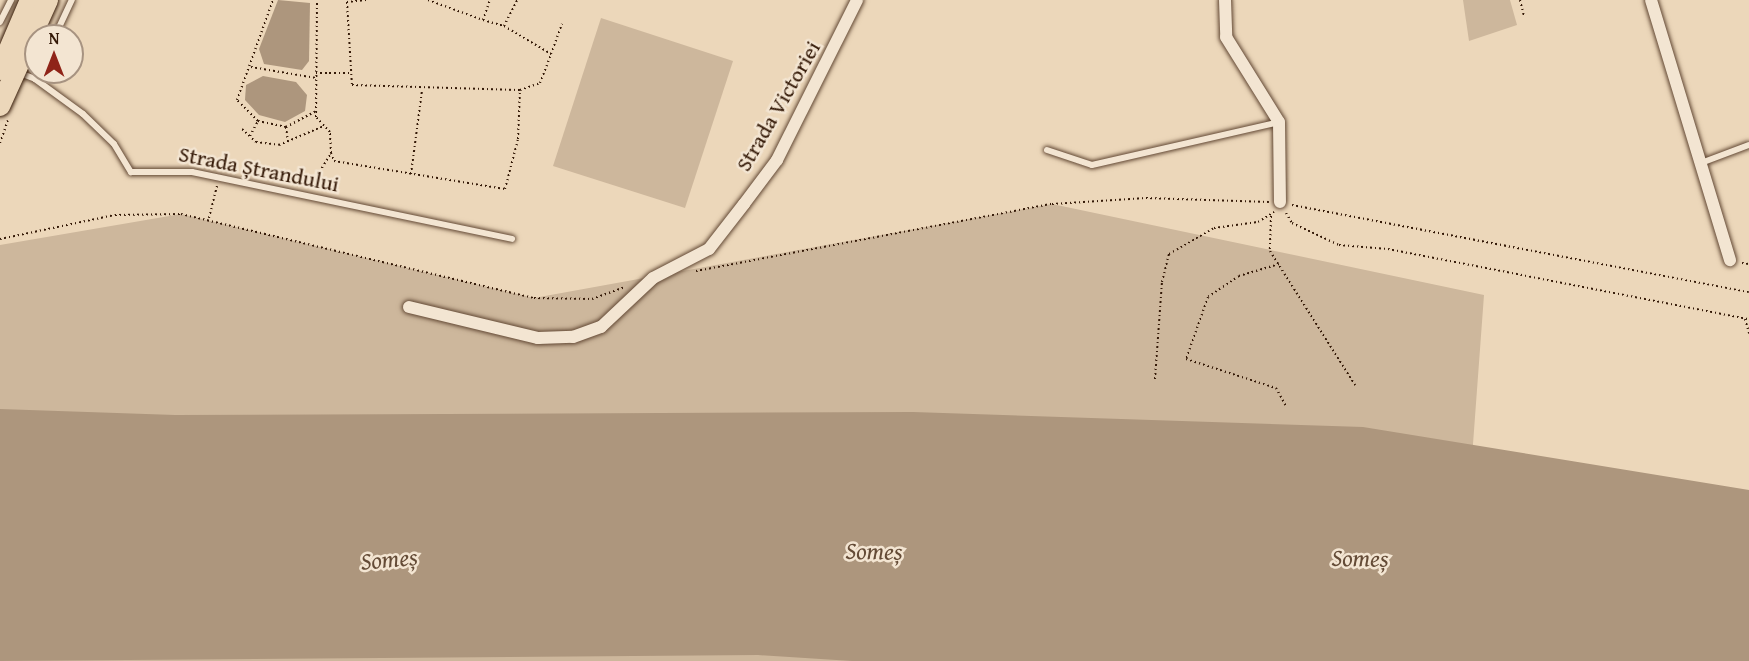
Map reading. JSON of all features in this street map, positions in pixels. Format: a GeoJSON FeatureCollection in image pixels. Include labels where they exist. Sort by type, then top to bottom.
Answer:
{"type":"FeatureCollection","features":[{"type":"Feature","properties":{"kind":"main road"},"geometry":{"type":"LineString","coordinates":[[0,70],[30,0]]}},
{"type":"Feature","properties":{"kind":"main road"},"geometry":{"type":"LineString","coordinates":[[0,106],[48,0]]}},
{"type":"Feature","properties":{"kind":"street","name":"Strada Victoriei"},"geometry":{"type":"LineString","coordinates":[[409,307],[538,338],[573,337],[601,327],[653,278],[708,249],[764,178],[826,69],[857,0]]}},
{"type":"Feature","properties":{"kind":"street"},"geometry":{"type":"LineString","coordinates":[[1225,0],[1227,38],[1279,122],[1280,202]]}},
{"type":"Feature","properties":{"kind":"street"},"geometry":{"type":"LineString","coordinates":[[1651,0],[1730,260]]}},
{"type":"Feature","properties":{"kind":"lane"},"geometry":{"type":"LineString","coordinates":[[0,22],[11,0]]}},
{"type":"Feature","properties":{"kind":"lane"},"geometry":{"type":"LineString","coordinates":[[61,24],[72,0]]}},
{"type":"Feature","properties":{"kind":"lane","name":"Strada Ștrandului"},"geometry":{"type":"LineString","coordinates":[[0,65],[24,75]]}},
{"type":"Feature","properties":{"kind":"lane","name":"Strada Ștrandului"},"geometry":{"type":"LineString","coordinates":[[42,84],[83,114],[114,144],[131,172],[219,177],[512,239]]}},
{"type":"Feature","properties":{"kind":"lane"},"geometry":{"type":"LineString","coordinates":[[1047,150],[1092,165],[1279,122]]}},
{"type":"Feature","properties":{"kind":"lane"},"geometry":{"type":"LineString","coordinates":[[1701,163],[1749,145]]}},
{"type":"Feature","properties":{"kind":"path"},"geometry":{"type":"LineString","coordinates":[[273,0],[237,100],[258,121],[286,127],[316,111]]}},
{"type":"Feature","properties":{"kind":"path"},"geometry":{"type":"LineString","coordinates":[[317,0],[316,111],[330,132],[331,153],[334,161]]}},
{"type":"Feature","properties":{"kind":"path"},"geometry":{"type":"LineString","coordinates":[[366,0],[347,2],[352,85],[422,91],[520,90],[540,83],[562,24]]}},
{"type":"Feature","properties":{"kind":"path"},"geometry":{"type":"LineString","coordinates":[[428,0],[504,26],[551,54]]}},
{"type":"Feature","properties":{"kind":"path"},"geometry":{"type":"LineString","coordinates":[[483,20],[490,0]]}},
{"type":"Feature","properties":{"kind":"path"},"geometry":{"type":"LineString","coordinates":[[504,26],[517,0]]}},
{"type":"Feature","properties":{"kind":"path"},"geometry":{"type":"LineString","coordinates":[[1520,0],[1524,16]]}},
{"type":"Feature","properties":{"kind":"path"},"geometry":{"type":"LineString","coordinates":[[250,67],[316,78]]}},
{"type":"Feature","properties":{"kind":"path"},"geometry":{"type":"LineString","coordinates":[[316,73],[351,74]]}},
{"type":"Feature","properties":{"kind":"path"},"geometry":{"type":"LineString","coordinates":[[324,160],[505,189],[518,139],[520,90]]}},
{"type":"Feature","properties":{"kind":"path"},"geometry":{"type":"LineString","coordinates":[[411,174],[422,91]]}},
{"type":"Feature","properties":{"kind":"path"},"geometry":{"type":"LineString","coordinates":[[250,136],[258,121]]}},
{"type":"Feature","properties":{"kind":"path"},"geometry":{"type":"LineString","coordinates":[[242,129],[256,142],[288,142],[324,126]]}},
{"type":"Feature","properties":{"kind":"path"},"geometry":{"type":"LineString","coordinates":[[286,127],[288,142]]}},
{"type":"Feature","properties":{"kind":"path"},"geometry":{"type":"LineString","coordinates":[[306,195],[324,160],[331,153]]}},
{"type":"Feature","properties":{"kind":"path"},"geometry":{"type":"LineString","coordinates":[[209,220],[219,177]]}},
{"type":"Feature","properties":{"kind":"path"},"geometry":{"type":"LineString","coordinates":[[688,272],[1052,204],[1146,198],[1280,202],[1749,292]]}},
{"type":"Feature","properties":{"kind":"path"},"geometry":{"type":"LineString","coordinates":[[1280,202],[1271,216],[1270,250],[1355,385]]}},
{"type":"Feature","properties":{"kind":"path"},"geometry":{"type":"LineString","coordinates":[[1280,202],[1292,223],[1339,244],[1388,249],[1747,319],[1749,333]]}},
{"type":"Feature","properties":{"kind":"path"},"geometry":{"type":"LineString","coordinates":[[0,239],[115,215],[181,214],[534,298],[592,299],[653,278]]}},
{"type":"Feature","properties":{"kind":"path"},"geometry":{"type":"LineString","coordinates":[[1155,379],[1162,282],[1169,254],[1214,228],[1271,216]]}},
{"type":"Feature","properties":{"kind":"path"},"geometry":{"type":"LineString","coordinates":[[1279,264],[1239,276],[1208,297],[1186,359],[1276,388],[1286,406]]}},
{"type":"Feature","properties":{"kind":"shaded area"},"geometry":{"type":"Polygon","coordinates":[[[1463,0],[1510,0],[1517,25],[1469,41],[1463,0]]]}},
{"type":"Feature","properties":{"kind":"shaded area"},"geometry":{"type":"Polygon","coordinates":[[[601,18],[733,61],[685,208],[553,166],[601,18]]]}},
{"type":"Feature","properties":{"kind":"shaded area"},"geometry":{"type":"Polygon","coordinates":[[[1052,204],[1484,295],[1457,661],[0,661],[0,245],[181,214],[534,298],[1052,204]]]}},
{"type":"Feature","properties":{"kind":"water"},"geometry":{"type":"Polygon","coordinates":[[[278,0],[310,3],[309,61],[302,70],[264,64],[259,49],[278,0]]]}},
{"type":"Feature","properties":{"kind":"water"},"geometry":{"type":"Polygon","coordinates":[[[263,76],[296,82],[307,95],[305,111],[285,122],[259,115],[245,100],[246,85],[263,76]]]}},
{"type":"Feature","properties":{"kind":"water","name":"Someș"},"geometry":{"type":"Polygon","coordinates":[[[0,409],[175,415],[913,412],[1363,427],[1749,490],[1749,661],[852,661],[758,655],[0,661],[0,409]]]}}]}
